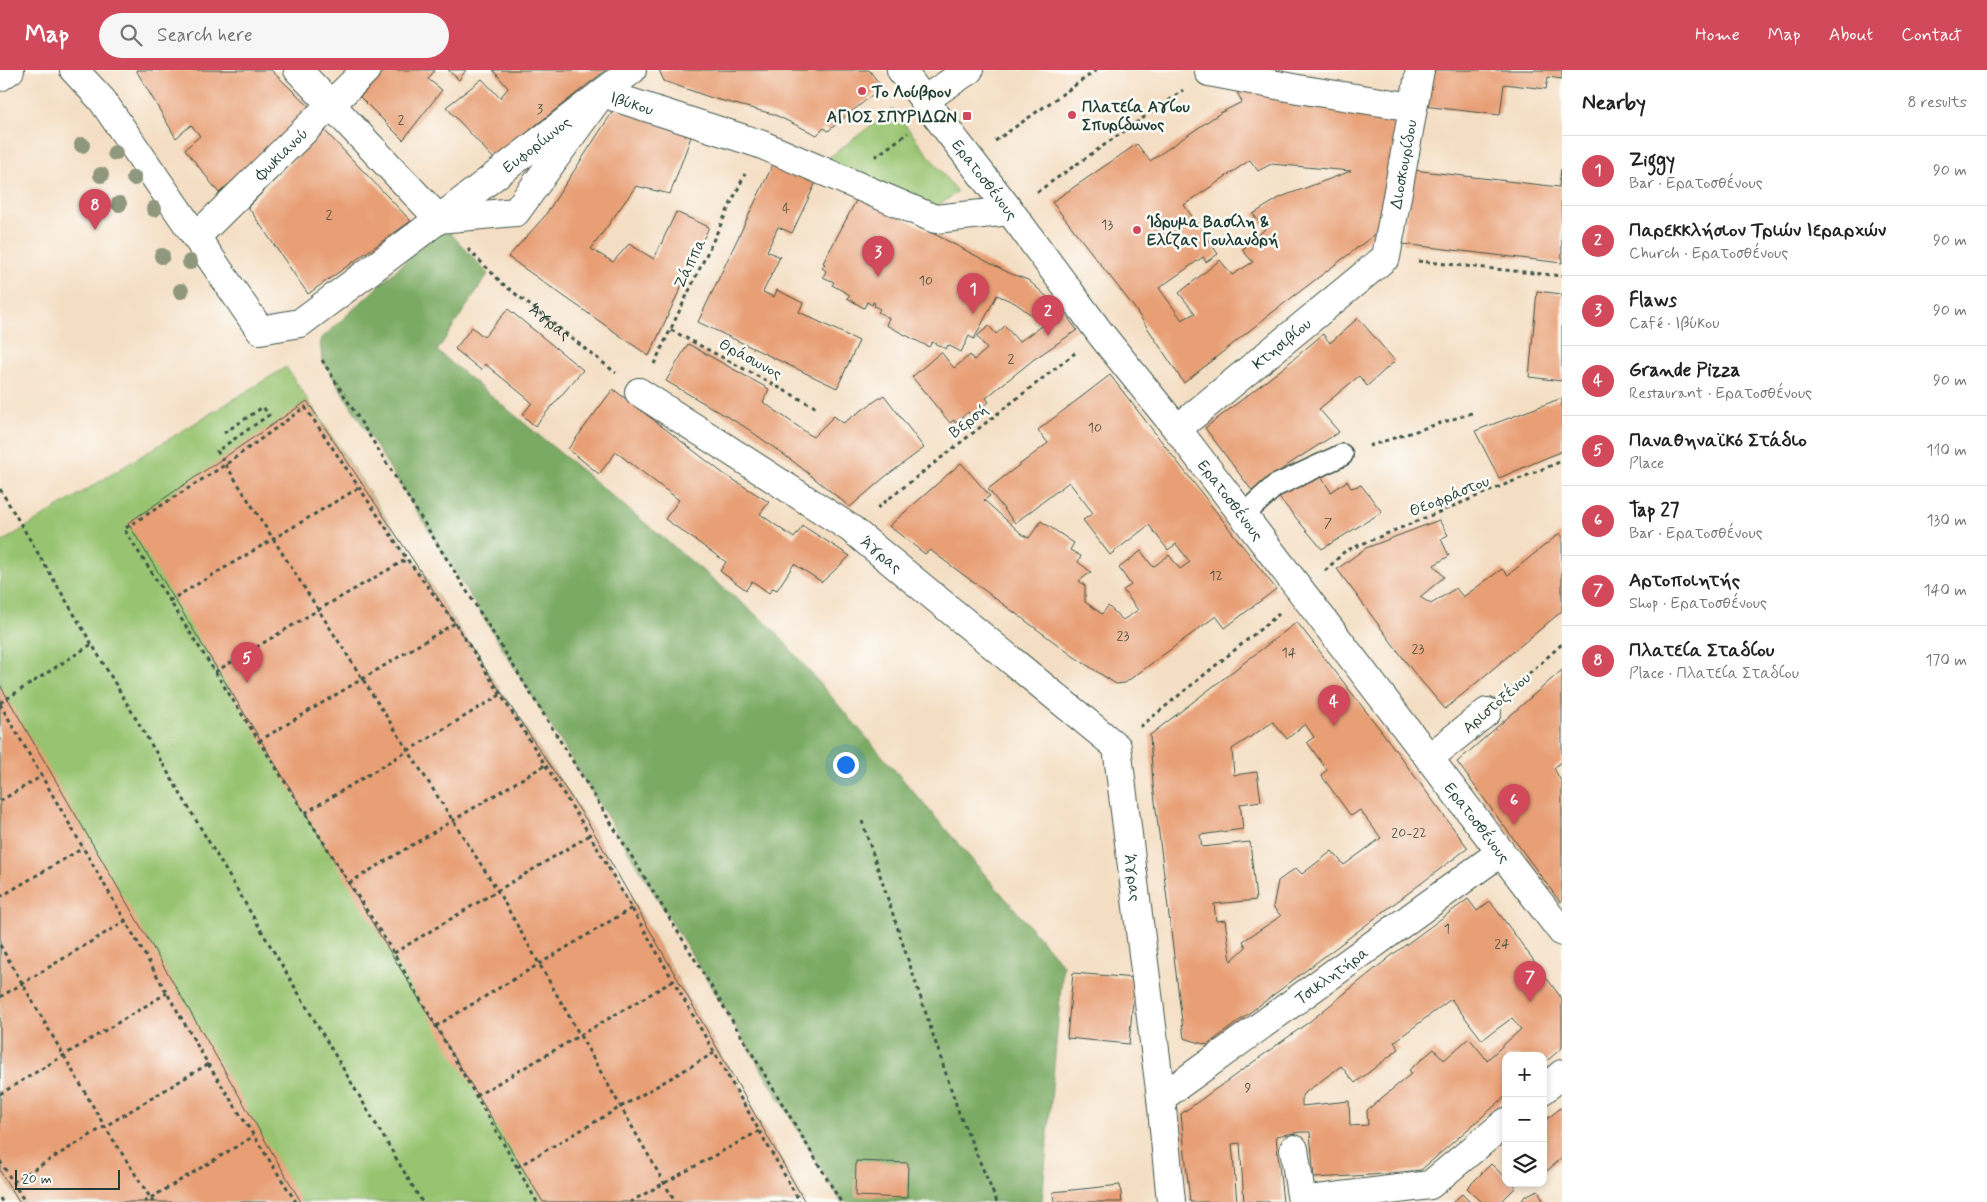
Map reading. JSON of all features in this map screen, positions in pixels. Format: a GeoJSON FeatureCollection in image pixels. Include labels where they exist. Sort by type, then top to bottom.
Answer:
{"type":"FeatureCollection","features":[{"type":"Feature","properties":{"kind":"street"},"geometry":{"type":"LineString","coordinates":[[0,77],[10,70]]}},
{"type":"Feature","properties":{"kind":"street"},"geometry":{"type":"LineString","coordinates":[[74,70],[102,100],[260,330],[300,323],[439,219],[298,70]]}},
{"type":"Feature","properties":{"kind":"street","name":"Φωκιανού"},"geometry":{"type":"LineString","coordinates":[[196,237],[366,70]]}},
{"type":"Feature","properties":{"kind":"street","name":"Ευφορίωνος"},"geometry":{"type":"LineString","coordinates":[[439,219],[632,70]]}},
{"type":"Feature","properties":{"kind":"street","name":"Ερατοσθένους"},"geometry":{"type":"LineString","coordinates":[[901,70],[1010,211],[1100,333],[1177,429],[1562,930]]}},
{"type":"Feature","properties":{"kind":"street"},"geometry":{"type":"LineString","coordinates":[[930,107],[969,70]]}},
{"type":"Feature","properties":{"kind":"street","name":"Διοσκουρίδου"},"geometry":{"type":"LineString","coordinates":[[1386,257],[1420,70]]}},
{"type":"Feature","properties":{"kind":"street"},"geometry":{"type":"LineString","coordinates":[[1208,72],[1298,89],[1414,107]]}},
{"type":"Feature","properties":{"kind":"street","name":"Ιβύκου"},"geometry":{"type":"LineString","coordinates":[[439,219],[516,212],[602,93],[760,144],[935,219],[1010,211]]}},
{"type":"Feature","properties":{"kind":"street","name":"Κτησιβίου"},"geometry":{"type":"LineString","coordinates":[[1177,429],[1386,257]]}},
{"type":"Feature","properties":{"kind":"street","name":"Άγρας"},"geometry":{"type":"LineString","coordinates":[[640,392],[850,528],[1117,747],[1161,1098],[1171,1202]]}},
{"type":"Feature","properties":{"kind":"street","name":"Αριστοξένου"},"geometry":{"type":"LineString","coordinates":[[1429,758],[1487,712]]}},
{"type":"Feature","properties":{"kind":"street","name":"Τσικλητήρα"},"geometry":{"type":"LineString","coordinates":[[1161,1098],[1501,852]]}},
{"type":"Feature","properties":{"kind":"street"},"geometry":{"type":"LineString","coordinates":[[1547,1087],[1562,1074]]}},
{"type":"Feature","properties":{"kind":"street"},"geometry":{"type":"LineString","coordinates":[[1294,1148],[1302,1202],[1430,1185],[1502,1125]]}},
{"type":"Feature","properties":{"kind":"lane"},"geometry":{"type":"LineString","coordinates":[[1243,515],[1275,486],[1342,455]]}},
{"type":"Feature","properties":{"kind":"path"},"geometry":{"type":"LineString","coordinates":[[970,159],[1097,70]]}},
{"type":"Feature","properties":{"kind":"path"},"geometry":{"type":"LineString","coordinates":[[1010,211],[1208,72]]}},
{"type":"Feature","properties":{"kind":"path"},"geometry":{"type":"LineString","coordinates":[[871,160],[930,107]]}},
{"type":"Feature","properties":{"kind":"path","name":"Ζάππα"},"geometry":{"type":"LineString","coordinates":[[640,392],[760,144]]}},
{"type":"Feature","properties":{"kind":"path","name":"Άγρας"},"geometry":{"type":"LineString","coordinates":[[439,219],[502,284],[640,392]]}},
{"type":"Feature","properties":{"kind":"path"},"geometry":{"type":"LineString","coordinates":[[1386,257],[1562,276]]}},
{"type":"Feature","properties":{"kind":"path","name":"Θράσωνος"},"geometry":{"type":"LineString","coordinates":[[671,330],[819,409]]}},
{"type":"Feature","properties":{"kind":"path","name":"Βερσή"},"geometry":{"type":"LineString","coordinates":[[850,528],[1100,333]]}},
{"type":"Feature","properties":{"kind":"path"},"geometry":{"type":"LineString","coordinates":[[322,360],[734,1022],[841,1202]]}},
{"type":"Feature","properties":{"kind":"path"},"geometry":{"type":"LineString","coordinates":[[224,433],[263,407],[269,415],[217,451],[497,890],[675,1202]]}},
{"type":"Feature","properties":{"kind":"path"},"geometry":{"type":"LineString","coordinates":[[537,1202],[394,953],[124,529],[225,465],[305,407],[407,559],[455,623],[590,835],[800,1202]]}},
{"type":"Feature","properties":{"kind":"path"},"geometry":{"type":"LineString","coordinates":[[1342,455],[1476,412]]}},
{"type":"Feature","properties":{"kind":"path","name":"Θεοφράστου"},"geometry":{"type":"LineString","coordinates":[[1345,551],[1562,462]]}},
{"type":"Feature","properties":{"kind":"path"},"geometry":{"type":"LineString","coordinates":[[170,601],[360,487]]}},
{"type":"Feature","properties":{"kind":"path"},"geometry":{"type":"LineString","coordinates":[[0,489],[422,1202]]}},
{"type":"Feature","properties":{"kind":"path"},"geometry":{"type":"LineString","coordinates":[[215,672],[407,559]]}},
{"type":"Feature","properties":{"kind":"path"},"geometry":{"type":"LineString","coordinates":[[259,741],[455,623]]}},
{"type":"Feature","properties":{"kind":"path"},"geometry":{"type":"LineString","coordinates":[[92,644],[0,703],[208,1064],[296,1202]]}},
{"type":"Feature","properties":{"kind":"path","name":"Αριστοξένου"},"geometry":{"type":"LineString","coordinates":[[1487,712],[1562,644]]}},
{"type":"Feature","properties":{"kind":"path"},"geometry":{"type":"LineString","coordinates":[[1154,714],[1237,650]]}},
{"type":"Feature","properties":{"kind":"path"},"geometry":{"type":"LineString","coordinates":[[305,813],[500,695]]}},
{"type":"Feature","properties":{"kind":"path"},"geometry":{"type":"LineString","coordinates":[[349,883],[545,765]]}},
{"type":"Feature","properties":{"kind":"path"},"geometry":{"type":"LineString","coordinates":[[0,801],[42,776]]}},
{"type":"Feature","properties":{"kind":"path"},"geometry":{"type":"LineString","coordinates":[[862,821],[959,1113],[997,1202]]}},
{"type":"Feature","properties":{"kind":"path"},"geometry":{"type":"LineString","coordinates":[[394,953],[590,835]]}},
{"type":"Feature","properties":{"kind":"path"},"geometry":{"type":"LineString","coordinates":[[0,897],[83,848]]}},
{"type":"Feature","properties":{"kind":"path"},"geometry":{"type":"LineString","coordinates":[[436,1026],[632,908]]}},
{"type":"Feature","properties":{"kind":"path"},"geometry":{"type":"LineString","coordinates":[[0,997],[126,921]]}},
{"type":"Feature","properties":{"kind":"path"},"geometry":{"type":"LineString","coordinates":[[0,944],[105,1127],[152,1200]]}},
{"type":"Feature","properties":{"kind":"path"},"geometry":{"type":"LineString","coordinates":[[476,1096],[673,981]]}},
{"type":"Feature","properties":{"kind":"path"},"geometry":{"type":"LineString","coordinates":[[0,1094],[167,993]]}},
{"type":"Feature","properties":{"kind":"path"},"geometry":{"type":"LineString","coordinates":[[517,1167],[714,1053]]}},
{"type":"Feature","properties":{"kind":"path"},"geometry":{"type":"LineString","coordinates":[[13,1182],[208,1064]]}},
{"type":"Feature","properties":{"kind":"path"},"geometry":{"type":"LineString","coordinates":[[630,1202],[759,1131]]}},
{"type":"Feature","properties":{"kind":"path"},"geometry":{"type":"LineString","coordinates":[[144,1202],[152,1200],[254,1136]]}},
{"type":"Feature","properties":{"kind":"path"},"geometry":{"type":"LineString","coordinates":[[0,1161],[25,1202]]}},
{"type":"Feature","properties":{"kind":"path"},"geometry":{"type":"LineString","coordinates":[[0,1198],[2,1202]]}},
{"type":"Feature","properties":{"kind":"green space"},"geometry":{"type":"Polygon","coordinates":[[[893,109],[957,192],[934,209],[819,165],[893,109]]]}},
{"type":"Feature","properties":{"kind":"green space"},"geometry":{"type":"Polygon","coordinates":[[[444,226],[488,274],[437,351],[772,628],[1063,965],[1042,1202],[841,1202],[519,674],[322,360],[320,340],[444,226]]]}},
{"type":"Feature","properties":{"kind":"green space"},"geometry":{"type":"Polygon","coordinates":[[[286,367],[589,824],[805,1202],[19,1202],[0,1171],[0,543],[286,367]]]}},
{"type":"Feature","properties":{"kind":"building"},"geometry":{"type":"Polygon","coordinates":[[[136,70],[271,70],[312,109],[219,193],[185,149],[200,136],[191,125],[176,138],[136,70]]]}},
{"type":"Feature","properties":{"kind":"building"},"geometry":{"type":"Polygon","coordinates":[[[385,70],[435,70],[428,79],[442,90],[403,140],[360,97],[385,70]]]}},
{"type":"Feature","properties":{"kind":"building"},"geometry":{"type":"Polygon","coordinates":[[[448,70],[466,70],[459,80],[448,70]]]}},
{"type":"Feature","properties":{"kind":"building"},"geometry":{"type":"Polygon","coordinates":[[[493,70],[606,70],[495,160],[446,107],[482,79],[500,98],[508,88],[493,70]]]}},
{"type":"Feature","properties":{"kind":"building"},"geometry":{"type":"Polygon","coordinates":[[[659,70],[869,70],[882,87],[828,131],[824,128],[817,135],[773,114],[712,98],[664,81],[659,70]]]}},
{"type":"Feature","properties":{"kind":"building"},"geometry":{"type":"Polygon","coordinates":[[[1429,70],[1562,70],[1562,79],[1548,77],[1546,89],[1504,84],[1500,115],[1423,106],[1429,70]]]}},
{"type":"Feature","properties":{"kind":"building"},"geometry":{"type":"Polygon","coordinates":[[[1231,80],[1401,110],[1382,229],[1184,383],[1133,306],[1052,202],[1137,144],[1150,161],[1220,113],[1242,102],[1231,80]],[[1250,160],[1184,205],[1218,254],[1206,262],[1203,257],[1159,288],[1182,320],[1195,313],[1179,293],[1220,260],[1232,275],[1253,262],[1242,250],[1265,229],[1253,214],[1281,197],[1351,171],[1271,164],[1258,171],[1250,160]]]}},
{"type":"Feature","properties":{"kind":"building"},"geometry":{"type":"Polygon","coordinates":[[[615,108],[692,134],[670,194],[636,186],[591,249],[613,262],[629,244],[654,259],[676,212],[709,227],[649,356],[508,257],[544,217],[615,108]]]}},
{"type":"Feature","properties":{"kind":"building"},"geometry":{"type":"Polygon","coordinates":[[[324,130],[411,221],[308,294],[248,207],[324,130]]]}},
{"type":"Feature","properties":{"kind":"building"},"geometry":{"type":"Polygon","coordinates":[[[775,160],[817,180],[792,233],[778,227],[767,251],[780,257],[763,292],[774,297],[777,290],[803,303],[799,312],[859,341],[837,388],[698,322],[775,160]]]}},
{"type":"Feature","properties":{"kind":"building"},"geometry":{"type":"Polygon","coordinates":[[[1561,169],[1562,263],[1403,244],[1413,170],[1559,187],[1561,169]]]}},
{"type":"Feature","properties":{"kind":"building"},"geometry":{"type":"Polygon","coordinates":[[[858,197],[917,225],[1009,273],[1028,280],[1063,311],[1077,330],[1033,360],[998,388],[986,398],[989,402],[971,416],[968,412],[955,423],[954,420],[950,423],[912,377],[941,352],[954,368],[970,355],[974,360],[987,349],[977,336],[989,326],[996,334],[1005,326],[1019,342],[1044,324],[1015,303],[997,295],[974,339],[969,336],[961,352],[948,345],[946,349],[932,342],[929,347],[886,325],[889,318],[878,312],[880,309],[874,306],[875,303],[873,302],[872,305],[867,302],[864,308],[847,298],[850,295],[832,285],[834,282],[823,277],[826,271],[822,268],[825,264],[823,263],[858,197]]]}},
{"type":"Feature","properties":{"kind":"building"},"geometry":{"type":"Polygon","coordinates":[[[1537,291],[1562,294],[1562,381],[1529,377],[1537,291]]]}},
{"type":"Feature","properties":{"kind":"building"},"geometry":{"type":"Polygon","coordinates":[[[508,309],[583,370],[535,426],[522,415],[532,403],[528,399],[485,364],[481,370],[455,349],[472,327],[484,337],[508,309]]]}},
{"type":"Feature","properties":{"kind":"building"},"geometry":{"type":"Polygon","coordinates":[[[1358,318],[1395,361],[1367,386],[1359,376],[1319,409],[1339,432],[1289,464],[1253,492],[1205,428],[1283,368],[1323,334],[1330,343],[1358,318]]]}},
{"type":"Feature","properties":{"kind":"building"},"geometry":{"type":"Polygon","coordinates":[[[688,344],[769,389],[763,402],[813,437],[834,416],[843,423],[884,395],[924,448],[886,476],[850,507],[794,462],[745,427],[666,381],[688,344]]]}},
{"type":"Feature","properties":{"kind":"building"},"geometry":{"type":"Polygon","coordinates":[[[1110,375],[1276,589],[1225,628],[1216,616],[1125,683],[1116,684],[1073,656],[930,550],[925,554],[889,526],[961,463],[990,496],[984,500],[1023,535],[1029,538],[1041,521],[1074,543],[1070,550],[1081,556],[1078,562],[1091,572],[1079,581],[1085,586],[1085,602],[1102,614],[1108,606],[1123,620],[1138,610],[1123,590],[1131,585],[1119,568],[1141,551],[1153,567],[1169,555],[1180,569],[1190,562],[1176,544],[1168,550],[1149,525],[1110,555],[1083,520],[1093,513],[1069,482],[1015,523],[988,489],[1048,443],[1038,430],[1110,375]]]}},
{"type":"Feature","properties":{"kind":"building"},"geometry":{"type":"Polygon","coordinates":[[[613,389],[724,474],[769,502],[760,514],[794,538],[803,526],[850,556],[822,582],[794,564],[777,590],[773,588],[769,593],[752,581],[746,590],[720,571],[726,562],[665,519],[679,500],[616,452],[599,474],[568,449],[613,389]]]}},
{"type":"Feature","properties":{"kind":"building"},"geometry":{"type":"Polygon","coordinates":[[[1562,398],[1562,451],[1499,478],[1475,431],[1562,398]]]}},
{"type":"Feature","properties":{"kind":"building"},"geometry":{"type":"Polygon","coordinates":[[[307,401],[589,824],[805,1202],[543,1202],[128,523],[307,401]]]}},
{"type":"Feature","properties":{"kind":"building"},"geometry":{"type":"Polygon","coordinates":[[[1318,472],[1331,492],[1347,481],[1351,488],[1361,485],[1382,512],[1322,549],[1276,494],[1318,472]]]}},
{"type":"Feature","properties":{"kind":"building"},"geometry":{"type":"Polygon","coordinates":[[[1439,520],[1448,535],[1441,539],[1449,556],[1434,565],[1444,577],[1420,597],[1431,604],[1456,588],[1463,597],[1502,569],[1508,575],[1560,533],[1562,536],[1562,611],[1445,709],[1412,670],[1337,569],[1366,548],[1439,520]]]}},
{"type":"Feature","properties":{"kind":"building"},"geometry":{"type":"Polygon","coordinates":[[[1297,622],[1468,848],[1207,1045],[1184,1038],[1153,785],[1150,735],[1297,622]],[[1273,722],[1232,749],[1234,775],[1257,772],[1261,801],[1240,804],[1243,829],[1200,835],[1202,847],[1250,842],[1256,900],[1214,904],[1216,921],[1225,920],[1231,961],[1246,947],[1243,941],[1281,916],[1273,907],[1278,881],[1296,868],[1302,874],[1332,851],[1344,865],[1381,838],[1360,810],[1351,816],[1321,775],[1327,770],[1307,742],[1314,737],[1305,724],[1287,739],[1273,722]]]}},
{"type":"Feature","properties":{"kind":"building"},"geometry":{"type":"Polygon","coordinates":[[[1562,670],[1562,761],[1554,768],[1562,783],[1562,901],[1560,902],[1457,762],[1562,670]]]}},
{"type":"Feature","properties":{"kind":"building"},"geometry":{"type":"Polygon","coordinates":[[[0,685],[301,1202],[19,1202],[0,1171],[0,685]]]}},
{"type":"Feature","properties":{"kind":"building"},"geometry":{"type":"Polygon","coordinates":[[[1468,899],[1477,911],[1490,901],[1562,999],[1562,1048],[1547,1061],[1547,1052],[1502,1052],[1502,1099],[1421,1170],[1314,1178],[1310,1132],[1301,1132],[1276,1136],[1283,1202],[1244,1202],[1240,1143],[1232,1144],[1237,1202],[1190,1202],[1181,1114],[1309,1022],[1396,952],[1468,899]],[[1451,999],[1394,1042],[1399,1049],[1355,1083],[1341,1066],[1302,1095],[1302,1106],[1349,1101],[1350,1126],[1368,1125],[1367,1110],[1412,1073],[1409,1070],[1434,1049],[1444,1060],[1469,1038],[1487,1060],[1521,1029],[1512,1018],[1482,1040],[1451,999]]]}},
{"type":"Feature","properties":{"kind":"building"},"geometry":{"type":"Polygon","coordinates":[[[1073,973],[1135,978],[1129,1044],[1067,1038],[1073,973]]]}},
{"type":"Feature","properties":{"kind":"building"},"geometry":{"type":"Polygon","coordinates":[[[1562,1107],[1562,1158],[1547,1171],[1547,1142],[1547,1119],[1562,1107]]]}},
{"type":"Feature","properties":{"kind":"building"},"geometry":{"type":"Polygon","coordinates":[[[856,1161],[908,1163],[907,1198],[855,1196],[856,1161]]]}},
{"type":"Feature","properties":{"kind":"building"},"geometry":{"type":"Polygon","coordinates":[[[1491,1164],[1502,1174],[1502,1187],[1516,1187],[1501,1202],[1482,1202],[1467,1188],[1491,1164]]]}},
{"type":"Feature","properties":{"kind":"building"},"geometry":{"type":"Polygon","coordinates":[[[1120,1185],[1122,1202],[1054,1202],[1053,1192],[1120,1185]]]}},
{"type":"Feature","properties":{"kind":"building"},"geometry":{"type":"Polygon","coordinates":[[[1538,1190],[1544,1202],[1521,1202],[1525,1196],[1538,1190]]]}},
{"type":"Feature","properties":{"kind":"building"},"geometry":{"type":"Polygon","coordinates":[[[1462,1194],[1470,1202],[1453,1202],[1462,1194]]]}},
{"type":"Feature","properties":{"kind":"place","name":"Το Λούβρον"},"geometry":{"type":"Point","coordinates":[862,91]}},
{"type":"Feature","properties":{"kind":"place","name":"Πλατεία Αγίου Σπυρίδωνος"},"geometry":{"type":"Point","coordinates":[1072,115]}},
{"type":"Feature","properties":{"kind":"place","name":"ΑΓΙΟΣ ΣΠΥΡΙΔΩΝ"},"geometry":{"type":"Point","coordinates":[967,116]}},
{"type":"Feature","properties":{"kind":"place","name":"Πλατεία Σταδίου"},"geometry":{"type":"Point","coordinates":[95,230]}},
{"type":"Feature","properties":{"kind":"place","name":"Ίδρυμα Βασίλη & Ελίζας Γουλανδρή"},"geometry":{"type":"Point","coordinates":[1137,230]}},
{"type":"Feature","properties":{"kind":"place","name":"Flaws"},"geometry":{"type":"Point","coordinates":[878,277]}},
{"type":"Feature","properties":{"kind":"place","name":"Ziggy"},"geometry":{"type":"Point","coordinates":[973,314]}},
{"type":"Feature","properties":{"kind":"place","name":"Παρεκκλήσιον Τριών Ιεραρχών"},"geometry":{"type":"Point","coordinates":[1048,336]}},
{"type":"Feature","properties":{"kind":"place","name":"Παναθηναϊκό Στάδιο"},"geometry":{"type":"Point","coordinates":[247,683]}},
{"type":"Feature","properties":{"kind":"place","name":"Grande Pizza"},"geometry":{"type":"Point","coordinates":[1334,726]}},
{"type":"Feature","properties":{"kind":"place","name":"Tap 27"},"geometry":{"type":"Point","coordinates":[1514,825]}},
{"type":"Feature","properties":{"kind":"place","name":"Αρτοποιητής"},"geometry":{"type":"Point","coordinates":[1530,1002]}}]}
